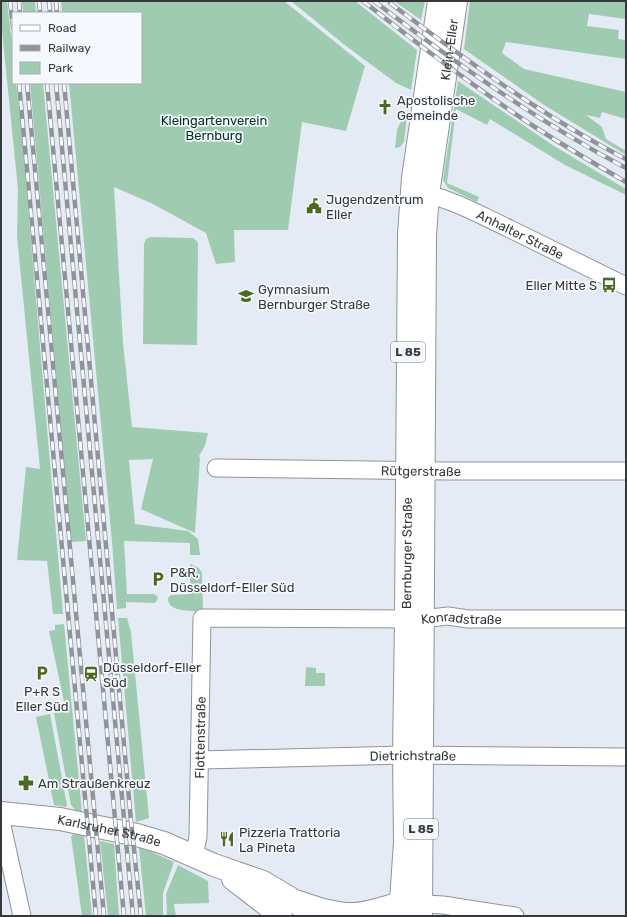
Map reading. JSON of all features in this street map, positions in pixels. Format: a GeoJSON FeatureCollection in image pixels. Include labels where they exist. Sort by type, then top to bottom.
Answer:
{"type":"FeatureCollection","features":[{"type":"Feature","properties":{"kind":"main road","name":"Klein-Eller"},"geometry":{"type":"LineString","coordinates":[[420,192],[439,1]]}},
{"type":"Feature","properties":{"kind":"main road","name":"Klein-Eller"},"geometry":{"type":"LineString","coordinates":[[420,192],[456,1]]}},
{"type":"Feature","properties":{"kind":"main road","name":"Bernburger Straße"},"geometry":{"type":"LineString","coordinates":[[409,911],[413,755],[415,470],[425,235],[420,192]]}},
{"type":"Feature","properties":{"kind":"main road","name":"Karlsruher Straße"},"geometry":{"type":"LineString","coordinates":[[1,813],[60,819],[137,835],[164,843],[214,865],[263,882],[289,911]]}},
{"type":"Feature","properties":{"kind":"main road","name":"Karlsruher Straße"},"geometry":{"type":"LineString","coordinates":[[214,865],[256,895],[289,911],[313,916]]}},
{"type":"Feature","properties":{"kind":"main road"},"geometry":{"type":"LineString","coordinates":[[289,911],[319,909],[354,914],[370,911],[409,911]]}},
{"type":"Feature","properties":{"kind":"street","name":"Anhalter Straße"},"geometry":{"type":"LineString","coordinates":[[420,192],[477,213],[626,286]]}},
{"type":"Feature","properties":{"kind":"street","name":"Rütgerstraße"},"geometry":{"type":"LineString","coordinates":[[216,468],[626,471]]}},
{"type":"Feature","properties":{"kind":"street","name":"Konradstraße"},"geometry":{"type":"LineString","coordinates":[[202,618],[414,618],[448,616],[468,619],[626,619]]}},
{"type":"Feature","properties":{"kind":"street","name":"Flottenstraße"},"geometry":{"type":"LineString","coordinates":[[194,856],[198,843],[202,618]]}},
{"type":"Feature","properties":{"kind":"street","name":"Dietrichstraße"},"geometry":{"type":"LineString","coordinates":[[200,760],[413,755],[626,757]]}},
{"type":"Feature","properties":{"kind":"street"},"geometry":{"type":"LineString","coordinates":[[1,821],[22,916]]}},
{"type":"Feature","properties":{"kind":"street"},"geometry":{"type":"LineString","coordinates":[[409,911],[442,905],[515,916]]}},
{"type":"Feature","properties":{"kind":"green space"},"geometry":{"type":"Polygon","coordinates":[[[1,1],[7,1],[12,44],[12,84],[16,84],[21,124],[63,614],[53,614],[47,561],[17,560],[26,467],[40,469],[17,236],[18,189],[1,21],[1,1]]]}},
{"type":"Feature","properties":{"kind":"green space"},"geometry":{"type":"Polygon","coordinates":[[[22,1],[35,1],[36,12],[23,12],[22,1]]]}},
{"type":"Feature","properties":{"kind":"green space","name":"Kleingartenverein Bernburg"},"geometry":{"type":"Polygon","coordinates":[[[61,1],[284,1],[365,66],[346,131],[302,122],[288,230],[234,230],[235,262],[216,264],[206,233],[153,204],[114,187],[123,343],[132,427],[208,433],[205,446],[199,456],[195,533],[141,509],[153,459],[129,460],[135,524],[188,531],[198,539],[200,555],[190,555],[190,543],[124,541],[127,594],[154,594],[158,598],[154,603],[126,602],[126,608],[117,609],[69,84],[142,84],[142,12],[62,12],[61,1]]]}},
{"type":"Feature","properties":{"kind":"green space"},"geometry":{"type":"Polygon","coordinates":[[[291,1],[355,1],[417,50],[411,90],[396,83],[346,46],[291,1]]]}},
{"type":"Feature","properties":{"kind":"green space"},"geometry":{"type":"Polygon","coordinates":[[[394,1],[425,1],[421,20],[397,3],[394,1]]]}},
{"type":"Feature","properties":{"kind":"green space"},"geometry":{"type":"Polygon","coordinates":[[[470,1],[626,2],[626,19],[589,14],[587,26],[619,30],[618,39],[626,40],[626,59],[506,42],[502,53],[524,69],[626,92],[626,119],[602,112],[600,118],[586,115],[602,127],[606,139],[626,151],[626,155],[544,105],[464,49],[470,1]]]}},
{"type":"Feature","properties":{"kind":"green space"},"geometry":{"type":"Polygon","coordinates":[[[458,81],[554,146],[626,189],[626,195],[565,165],[490,119],[487,125],[456,109],[447,183],[479,197],[477,202],[448,188],[443,180],[458,81]]]}},
{"type":"Feature","properties":{"kind":"green space"},"geometry":{"type":"Polygon","coordinates":[[[30,84],[43,84],[86,541],[71,542],[30,84]]]}},
{"type":"Feature","properties":{"kind":"green space"},"geometry":{"type":"Polygon","coordinates":[[[404,115],[407,116],[404,142],[400,147],[395,148],[397,130],[404,115]]]}},
{"type":"Feature","properties":{"kind":"green space"},"geometry":{"type":"Polygon","coordinates":[[[151,237],[193,238],[197,241],[197,345],[143,344],[144,244],[146,239],[151,237]]]}},
{"type":"Feature","properties":{"kind":"green space"},"geometry":{"type":"Polygon","coordinates":[[[190,564],[199,568],[202,573],[203,611],[189,611],[175,608],[168,602],[168,598],[171,595],[190,594],[190,564]]]}},
{"type":"Feature","properties":{"kind":"green space"},"geometry":{"type":"Polygon","coordinates":[[[118,618],[127,618],[131,632],[149,818],[136,822],[118,618]]]}},
{"type":"Feature","properties":{"kind":"green space"},"geometry":{"type":"Polygon","coordinates":[[[64,624],[82,813],[77,812],[71,805],[54,713],[66,711],[49,631],[55,630],[55,625],[64,624]]]}},
{"type":"Feature","properties":{"kind":"green space"},"geometry":{"type":"Polygon","coordinates":[[[306,667],[316,668],[316,673],[325,673],[325,686],[305,686],[306,667]]]}},
{"type":"Feature","properties":{"kind":"green space"},"geometry":{"type":"Polygon","coordinates":[[[50,714],[67,805],[66,807],[54,805],[36,717],[50,714]]]}},
{"type":"Feature","properties":{"kind":"green space"},"geometry":{"type":"Polygon","coordinates":[[[74,834],[84,835],[92,916],[82,916],[71,836],[74,834]]]}},
{"type":"Feature","properties":{"kind":"green space"},"geometry":{"type":"Polygon","coordinates":[[[100,841],[114,844],[119,916],[108,916],[100,841]]]}},
{"type":"Feature","properties":{"kind":"green space"},"geometry":{"type":"Polygon","coordinates":[[[139,848],[143,848],[174,862],[163,893],[163,916],[146,916],[139,848]]]}},
{"type":"Feature","properties":{"kind":"green space"},"geometry":{"type":"Polygon","coordinates":[[[178,865],[208,881],[209,903],[174,904],[176,916],[167,916],[166,894],[178,865]]]}},
{"type":"Feature","properties":{"kind":"railway"},"geometry":{"type":"LineString","coordinates":[[10,1],[12,18]]}},
{"type":"Feature","properties":{"kind":"railway"},"geometry":{"type":"LineString","coordinates":[[19,1],[20,12]]}},
{"type":"Feature","properties":{"kind":"railway"},"geometry":{"type":"LineString","coordinates":[[39,1],[40,12]]}},
{"type":"Feature","properties":{"kind":"railway"},"geometry":{"type":"LineString","coordinates":[[49,1],[50,12]]}},
{"type":"Feature","properties":{"kind":"railway"},"geometry":{"type":"LineString","coordinates":[[56,1],[57,12]]}},
{"type":"Feature","properties":{"kind":"railway"},"geometry":{"type":"LineString","coordinates":[[363,1],[491,97],[557,141],[626,182]]}},
{"type":"Feature","properties":{"kind":"railway"},"geometry":{"type":"LineString","coordinates":[[374,1],[465,68],[528,111],[626,168]]}},
{"type":"Feature","properties":{"kind":"railway"},"geometry":{"type":"LineString","coordinates":[[390,3],[476,66],[534,106],[626,159]]}},
{"type":"Feature","properties":{"kind":"railway"},"geometry":{"type":"LineString","coordinates":[[19,84],[96,916]]}},
{"type":"Feature","properties":{"kind":"railway"},"geometry":{"type":"LineString","coordinates":[[27,84],[104,916]]}},
{"type":"Feature","properties":{"kind":"railway"},"geometry":{"type":"LineString","coordinates":[[47,84],[124,916]]}},
{"type":"Feature","properties":{"kind":"railway"},"geometry":{"type":"LineString","coordinates":[[56,84],[133,916]]}},
{"type":"Feature","properties":{"kind":"railway"},"geometry":{"type":"LineString","coordinates":[[64,84],[131,821],[141,916]]}},
{"type":"Feature","properties":{"kind":"place","name":"Apostolische Gemeinde"},"geometry":{"type":"Point","coordinates":[385,107]}},
{"type":"Feature","properties":{"kind":"place","name":"Jugendzentrum Eller"},"geometry":{"type":"Point","coordinates":[314,206]}},
{"type":"Feature","properties":{"kind":"place","name":"Eller Mitte S"},"geometry":{"type":"Point","coordinates":[609,285]}},
{"type":"Feature","properties":{"kind":"place","name":"Gymnasium Bernburger Straße"},"geometry":{"type":"Point","coordinates":[246,296]}},
{"type":"Feature","properties":{"kind":"place","name":"P&R, Düsseldorf-Eller Süd"},"geometry":{"type":"Point","coordinates":[158,579]}},
{"type":"Feature","properties":{"kind":"place","name":"P+R S Eller Süd"},"geometry":{"type":"Point","coordinates":[42,673]}},
{"type":"Feature","properties":{"kind":"place","name":"Düsseldorf-Eller Süd"},"geometry":{"type":"Point","coordinates":[91,674]}},
{"type":"Feature","properties":{"kind":"place","name":"Am Straußenkreuz"},"geometry":{"type":"Point","coordinates":[26,783]}},
{"type":"Feature","properties":{"kind":"place","name":"Pizzeria Trattoria La Pineta"},"geometry":{"type":"Point","coordinates":[227,839]}}]}
